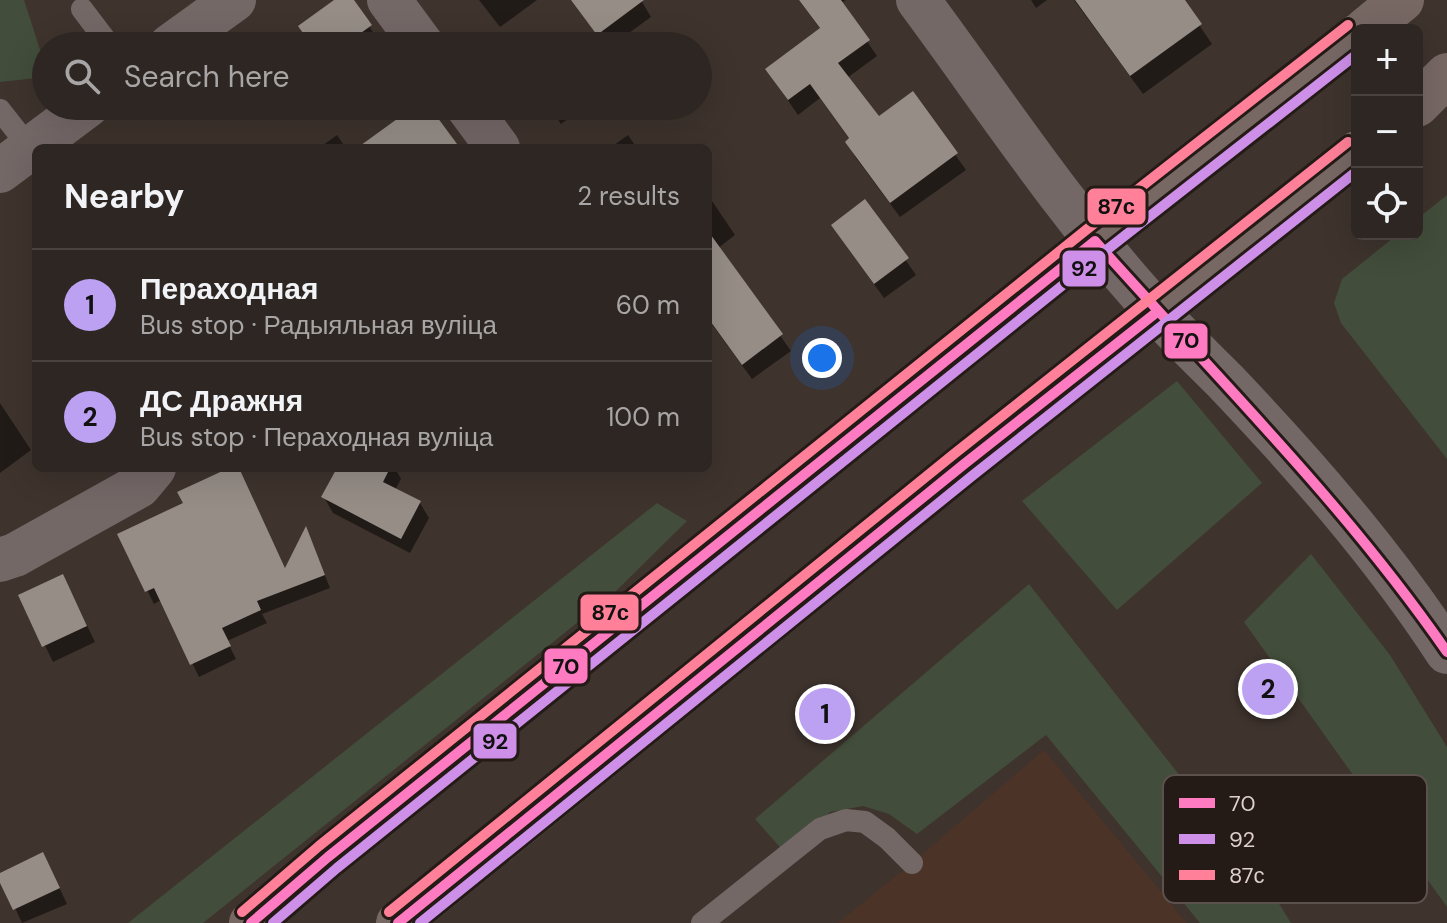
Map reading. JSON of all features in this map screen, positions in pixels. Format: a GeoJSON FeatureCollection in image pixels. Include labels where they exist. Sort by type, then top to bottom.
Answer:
{"type":"FeatureCollection","features":[{"type":"Feature","properties":{"kind":"main road"},"geometry":{"type":"LineString","coordinates":[[1372,24],[1402,0]]}},
{"type":"Feature","properties":{"kind":"main road"},"geometry":{"type":"LineString","coordinates":[[272,917],[328,857],[1095,241],[1351,41]]}},
{"type":"Feature","properties":{"kind":"main road"},"geometry":{"type":"LineString","coordinates":[[1423,99],[1447,75]]}},
{"type":"Feature","properties":{"kind":"main road"},"geometry":{"type":"LineString","coordinates":[[398,923],[939,484],[1351,158]]}},
{"type":"Feature","properties":{"kind":"street"},"geometry":{"type":"LineString","coordinates":[[189,32],[234,0]]}},
{"type":"Feature","properties":{"kind":"street"},"geometry":{"type":"LineString","coordinates":[[389,0],[413,32]]}},
{"type":"Feature","properties":{"kind":"street"},"geometry":{"type":"LineString","coordinates":[[918,0],[1095,241],[1157,312],[1318,483],[1384,562],[1447,652]]}},
{"type":"Feature","properties":{"kind":"street"},"geometry":{"type":"LineString","coordinates":[[40,144],[70,120]]}},
{"type":"Feature","properties":{"kind":"street"},"geometry":{"type":"LineString","coordinates":[[477,120],[495,144]]}},
{"type":"Feature","properties":{"kind":"street"},"geometry":{"type":"LineString","coordinates":[[0,560],[15,555],[139,486],[151,472]]}},
{"type":"Feature","properties":{"kind":"lane"},"geometry":{"type":"LineString","coordinates":[[82,9],[99,32]]}},
{"type":"Feature","properties":{"kind":"lane"},"geometry":{"type":"LineString","coordinates":[[0,110],[22,158]]}},
{"type":"Feature","properties":{"kind":"lane"},"geometry":{"type":"LineString","coordinates":[[702,923],[820,829],[846,820],[865,822],[887,838],[912,863]]}},
{"type":"Feature","properties":{"kind":"shaded area"},"geometry":{"type":"Polygon","coordinates":[[[1044,750],[1163,894],[1163,903],[1170,903],[1187,923],[838,923],[1044,750]]]}},
{"type":"Feature","properties":{"kind":"green space"},"geometry":{"type":"Polygon","coordinates":[[[0,0],[24,0],[34,32],[32,79],[0,82],[0,0]]]}},
{"type":"Feature","properties":{"kind":"green space"},"geometry":{"type":"Polygon","coordinates":[[[1447,195],[1447,459],[1341,323],[1334,303],[1342,279],[1391,240],[1423,240],[1423,214],[1447,195]]]}},
{"type":"Feature","properties":{"kind":"green space"},"geometry":{"type":"Polygon","coordinates":[[[1177,381],[1262,483],[1117,610],[1022,501],[1177,381]]]}},
{"type":"Feature","properties":{"kind":"green space"},"geometry":{"type":"Polygon","coordinates":[[[657,503],[687,521],[613,594],[203,923],[128,923],[657,503]]]}},
{"type":"Feature","properties":{"kind":"green space"},"geometry":{"type":"Polygon","coordinates":[[[1311,554],[1390,655],[1447,747],[1447,907],[1427,879],[1427,775],[1353,775],[1244,622],[1311,554]]]}},
{"type":"Feature","properties":{"kind":"green space"},"geometry":{"type":"Polygon","coordinates":[[[1029,584],[1179,775],[1163,775],[1163,878],[1046,735],[917,834],[889,814],[863,806],[830,812],[787,855],[755,819],[1029,584]]]}},
{"type":"Feature","properties":{"kind":"green space"},"geometry":{"type":"Polygon","coordinates":[[[1184,903],[1279,903],[1291,923],[1200,923],[1184,903]]]}},
{"type":"Feature","properties":{"kind":"building"},"geometry":{"type":"Polygon","coordinates":[[[334,0],[354,0],[372,25],[362,32],[302,32],[298,26],[334,0]]]}},
{"type":"Feature","properties":{"kind":"building"},"geometry":{"type":"Polygon","coordinates":[[[571,0],[644,0],[601,32],[595,32],[571,0]]]}},
{"type":"Feature","properties":{"kind":"building"},"geometry":{"type":"Polygon","coordinates":[[[799,0],[841,0],[870,40],[838,63],[879,116],[913,91],[958,153],[890,203],[845,142],[849,138],[810,84],[788,100],[765,69],[820,28],[799,0]]]}},
{"type":"Feature","properties":{"kind":"building"},"geometry":{"type":"Polygon","coordinates":[[[1075,0],[1185,0],[1202,24],[1130,76],[1075,0]]]}},
{"type":"Feature","properties":{"kind":"building"},"geometry":{"type":"Polygon","coordinates":[[[396,120],[439,120],[457,144],[363,144],[396,120]]]}},
{"type":"Feature","properties":{"kind":"building"},"geometry":{"type":"Polygon","coordinates":[[[865,199],[909,258],[874,284],[831,225],[865,199]]]}},
{"type":"Feature","properties":{"kind":"building"},"geometry":{"type":"Polygon","coordinates":[[[712,236],[783,334],[742,365],[712,324],[712,236]]]}},
{"type":"Feature","properties":{"kind":"building"},"geometry":{"type":"Polygon","coordinates":[[[220,472],[241,472],[285,568],[306,526],[325,575],[257,601],[261,610],[222,628],[231,646],[190,665],[154,588],[145,592],[117,534],[183,503],[177,492],[220,472]]]}},
{"type":"Feature","properties":{"kind":"building"},"geometry":{"type":"Polygon","coordinates":[[[335,472],[388,472],[383,482],[421,501],[401,539],[321,497],[335,472]]]}},
{"type":"Feature","properties":{"kind":"building"},"geometry":{"type":"Polygon","coordinates":[[[63,574],[87,626],[42,647],[18,595],[63,574]]]}},
{"type":"Feature","properties":{"kind":"building"},"geometry":{"type":"Polygon","coordinates":[[[43,852],[60,888],[13,910],[0,883],[0,873],[43,852]]]}},
{"type":"Feature","properties":{"kind":"transit line","name":"87с"},"geometry":{"type":"LineString","coordinates":[[242,912],[319,846],[1086,230],[1348,25]]}},
{"type":"Feature","properties":{"kind":"transit line","name":"92"},"geometry":{"type":"LineString","coordinates":[[273,923],[337,868],[1104,252],[1351,59]]}},
{"type":"Feature","properties":{"kind":"transit line","name":"87с"},"geometry":{"type":"LineString","coordinates":[[389,912],[954,454],[1348,142]]}},
{"type":"Feature","properties":{"kind":"transit line","name":"92"},"geometry":{"type":"LineString","coordinates":[[420,923],[972,476],[1351,176]]}},
{"type":"Feature","properties":{"kind":"transit line","name":"70"},"geometry":{"type":"LineString","coordinates":[[251,923],[328,857],[1095,241],[1322,492],[1447,652]]}},
{"type":"Feature","properties":{"kind":"transit line","name":"70"},"geometry":{"type":"LineString","coordinates":[[398,923],[963,465],[1157,312]]}},
{"type":"Feature","properties":{"kind":"place","name":"ДС Дражня"},"geometry":{"type":"Point","coordinates":[1268,689]}},
{"type":"Feature","properties":{"kind":"place","name":"Пераходная"},"geometry":{"type":"Point","coordinates":[825,714]}}]}
